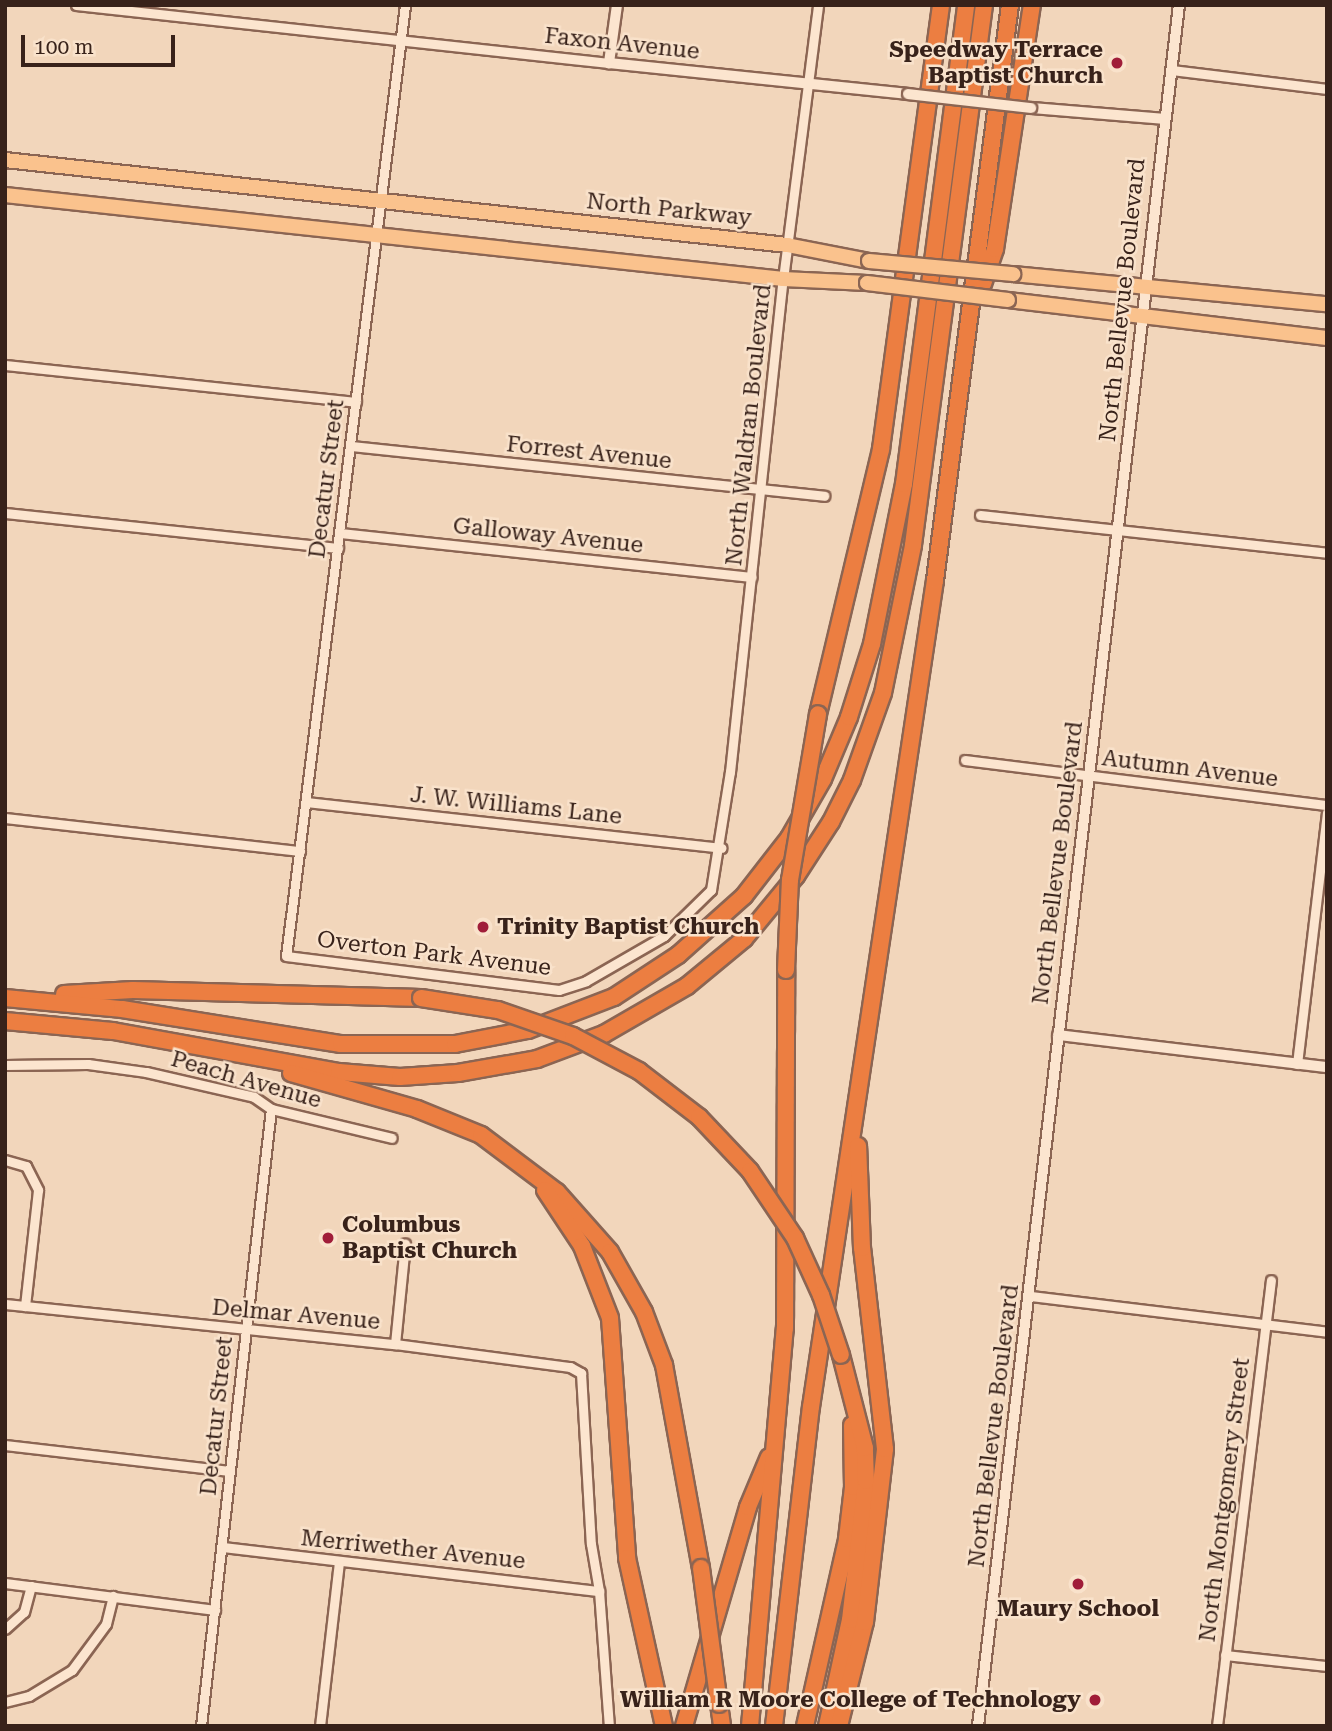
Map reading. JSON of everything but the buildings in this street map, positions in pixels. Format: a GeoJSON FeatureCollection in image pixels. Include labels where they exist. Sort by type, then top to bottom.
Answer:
{"type":"FeatureCollection","features":[{"type":"Feature","properties":{"kind":"highway"},"geometry":{"type":"LineString","coordinates":[[931,60],[933,5]]}},
{"type":"Feature","properties":{"kind":"highway"},"geometry":{"type":"LineString","coordinates":[[750,1726],[785,1328],[786,970],[792,869],[818,714],[881,449],[904,300],[931,60],[941,5]]}},
{"type":"Feature","properties":{"kind":"highway"},"geometry":{"type":"LineString","coordinates":[[8,998],[122,1009],[341,1044],[455,1044],[528,1030],[614,997],[678,955],[744,896],[789,838],[836,751],[861,685],[885,593],[904,484],[966,5]]}},
{"type":"Feature","properties":{"kind":"highway"},"geometry":{"type":"LineString","coordinates":[[5,1021],[74,1026],[367,1075],[426,1076],[509,1066],[604,1034],[664,1002],[717,963],[769,912],[813,852],[852,780],[893,653],[913,545],[984,5]]}},
{"type":"Feature","properties":{"kind":"highway"},"geometry":{"type":"LineString","coordinates":[[774,1726],[811,1407],[857,1119],[968,330],[1010,5]]}},
{"type":"Feature","properties":{"kind":"highway"},"geometry":{"type":"LineString","coordinates":[[968,330],[995,249],[1032,5]]}},
{"type":"Feature","properties":{"kind":"highway"},"geometry":{"type":"LineString","coordinates":[[8,998],[133,990],[421,998],[498,1010],[573,1036],[639,1071],[699,1117],[750,1171],[794,1238],[821,1295],[841,1356],[859,1448],[858,1567],[827,1726]]}},
{"type":"Feature","properties":{"kind":"highway"},"geometry":{"type":"LineString","coordinates":[[184,1043],[417,1109],[481,1135],[528,1166],[610,1252],[644,1312],[670,1387],[701,1568],[722,1726]]}},
{"type":"Feature","properties":{"kind":"highway"},"geometry":{"type":"LineString","coordinates":[[839,1726],[865,1622],[885,1449],[862,1248],[857,1119]]}},
{"type":"Feature","properties":{"kind":"highway"},"geometry":{"type":"LineString","coordinates":[[528,1166],[582,1246],[610,1318],[627,1558],[664,1726]]}},
{"type":"Feature","properties":{"kind":"highway"},"geometry":{"type":"LineString","coordinates":[[684,1726],[748,1507],[776,1442]]}},
{"type":"Feature","properties":{"kind":"highway"},"geometry":{"type":"LineString","coordinates":[[805,1726],[847,1539],[859,1448]]}},
{"type":"Feature","properties":{"kind":"main road","name":"North Parkway"},"geometry":{"type":"LineString","coordinates":[[5,160],[787,246],[869,261],[1148,285],[1327,304]]}},
{"type":"Feature","properties":{"kind":"main road"},"geometry":{"type":"LineString","coordinates":[[5,195],[783,279],[867,283],[1144,319],[1327,338]]}},
{"type":"Feature","properties":{"kind":"street","name":"Faxon Avenue"},"geometry":{"type":"LineString","coordinates":[[76,5],[115,7],[401,42],[808,85],[1164,119]]}},
{"type":"Feature","properties":{"kind":"street","name":"Decatur Street"},"geometry":{"type":"LineString","coordinates":[[286,956],[351,446],[373,234],[405,5]]}},
{"type":"Feature","properties":{"kind":"street"},"geometry":{"type":"LineString","coordinates":[[610,63],[617,5]]}},
{"type":"Feature","properties":{"kind":"street","name":"North Waldran Boulevard"},"geometry":{"type":"LineString","coordinates":[[721,848],[783,279],[818,5]]}},
{"type":"Feature","properties":{"kind":"street","name":"North Bellevue Boulevard"},"geometry":{"type":"LineString","coordinates":[[978,1726],[1031,1296],[1058,1035],[1179,5]]}},
{"type":"Feature","properties":{"kind":"street"},"geometry":{"type":"LineString","coordinates":[[1172,70],[1327,89]]}},
{"type":"Feature","properties":{"kind":"street"},"geometry":{"type":"LineString","coordinates":[[5,365],[356,402]]}},
{"type":"Feature","properties":{"kind":"street","name":"Forrest Avenue"},"geometry":{"type":"LineString","coordinates":[[351,446],[824,496]]}},
{"type":"Feature","properties":{"kind":"street"},"geometry":{"type":"LineString","coordinates":[[5,513],[338,548]]}},
{"type":"Feature","properties":{"kind":"street"},"geometry":{"type":"LineString","coordinates":[[979,515],[1327,553]]}},
{"type":"Feature","properties":{"kind":"street","name":"Galloway Avenue"},"geometry":{"type":"LineString","coordinates":[[340,533],[752,577]]}},
{"type":"Feature","properties":{"kind":"street","name":"Autumn Avenue"},"geometry":{"type":"LineString","coordinates":[[965,760],[1327,805]]}},
{"type":"Feature","properties":{"kind":"street","name":"J. W. Williams Lane"},"geometry":{"type":"LineString","coordinates":[[306,802],[721,848]]}},
{"type":"Feature","properties":{"kind":"street"},"geometry":{"type":"LineString","coordinates":[[1297,1064],[1327,813]]}},
{"type":"Feature","properties":{"kind":"street"},"geometry":{"type":"LineString","coordinates":[[5,818],[300,852]]}},
{"type":"Feature","properties":{"kind":"street","name":"Overton Park Avenue"},"geometry":{"type":"LineString","coordinates":[[286,956],[559,990],[586,981],[673,927],[711,890],[721,848]]}},
{"type":"Feature","properties":{"kind":"street"},"geometry":{"type":"LineString","coordinates":[[1058,1035],[1327,1067]]}},
{"type":"Feature","properties":{"kind":"street","name":"Peach Avenue"},"geometry":{"type":"LineString","coordinates":[[5,1065],[88,1064],[146,1072],[254,1097],[271,1109],[392,1138]]}},
{"type":"Feature","properties":{"kind":"street","name":"Decatur Street"},"geometry":{"type":"LineString","coordinates":[[201,1726],[271,1109]]}},
{"type":"Feature","properties":{"kind":"street"},"geometry":{"type":"LineString","coordinates":[[10,1160],[34,1175],[38,1190],[25,1306]]}},
{"type":"Feature","properties":{"kind":"street"},"geometry":{"type":"LineString","coordinates":[[395,1343],[405,1242]]}},
{"type":"Feature","properties":{"kind":"street","name":"North Montgomery Street"},"geometry":{"type":"LineString","coordinates":[[1216,1726],[1271,1280]]}},
{"type":"Feature","properties":{"kind":"street"},"geometry":{"type":"LineString","coordinates":[[1031,1296],[1327,1332]]}},
{"type":"Feature","properties":{"kind":"street","name":"Delmar Avenue"},"geometry":{"type":"LineString","coordinates":[[5,1304],[245,1331],[395,1343],[570,1367],[582,1373],[591,1544],[600,1591]]}},
{"type":"Feature","properties":{"kind":"street"},"geometry":{"type":"LineString","coordinates":[[5,1445],[230,1471]]}},
{"type":"Feature","properties":{"kind":"street","name":"Merriwether Avenue"},"geometry":{"type":"LineString","coordinates":[[223,1548],[600,1591]]}},
{"type":"Feature","properties":{"kind":"street"},"geometry":{"type":"LineString","coordinates":[[320,1726],[340,1561]]}},
{"type":"Feature","properties":{"kind":"street"},"geometry":{"type":"LineString","coordinates":[[5,1583],[215,1610]]}},
{"type":"Feature","properties":{"kind":"street"},"geometry":{"type":"LineString","coordinates":[[5,1629],[24,1612],[30,1586]]}},
{"type":"Feature","properties":{"kind":"street"},"geometry":{"type":"LineString","coordinates":[[600,1591],[609,1726]]}},
{"type":"Feature","properties":{"kind":"street"},"geometry":{"type":"LineString","coordinates":[[5,1702],[29,1696],[72,1670],[106,1624],[113,1596]]}},
{"type":"Feature","properties":{"kind":"street"},"geometry":{"type":"LineString","coordinates":[[1225,1655],[1327,1666]]}},
{"type":"Feature","properties":{"kind":"place","name":"Speedway Terrace Baptist Church"},"geometry":{"type":"Point","coordinates":[1117,63]}},
{"type":"Feature","properties":{"kind":"place","name":"Trinity Baptist Church"},"geometry":{"type":"Point","coordinates":[483,927]}},
{"type":"Feature","properties":{"kind":"place","name":"Columbus Baptist Church"},"geometry":{"type":"Point","coordinates":[328,1238]}},
{"type":"Feature","properties":{"kind":"place","name":"Maury School"},"geometry":{"type":"Point","coordinates":[1078,1584]}},
{"type":"Feature","properties":{"kind":"place","name":"William R Moore College of Technology"},"geometry":{"type":"Point","coordinates":[1095,1700]}}]}
